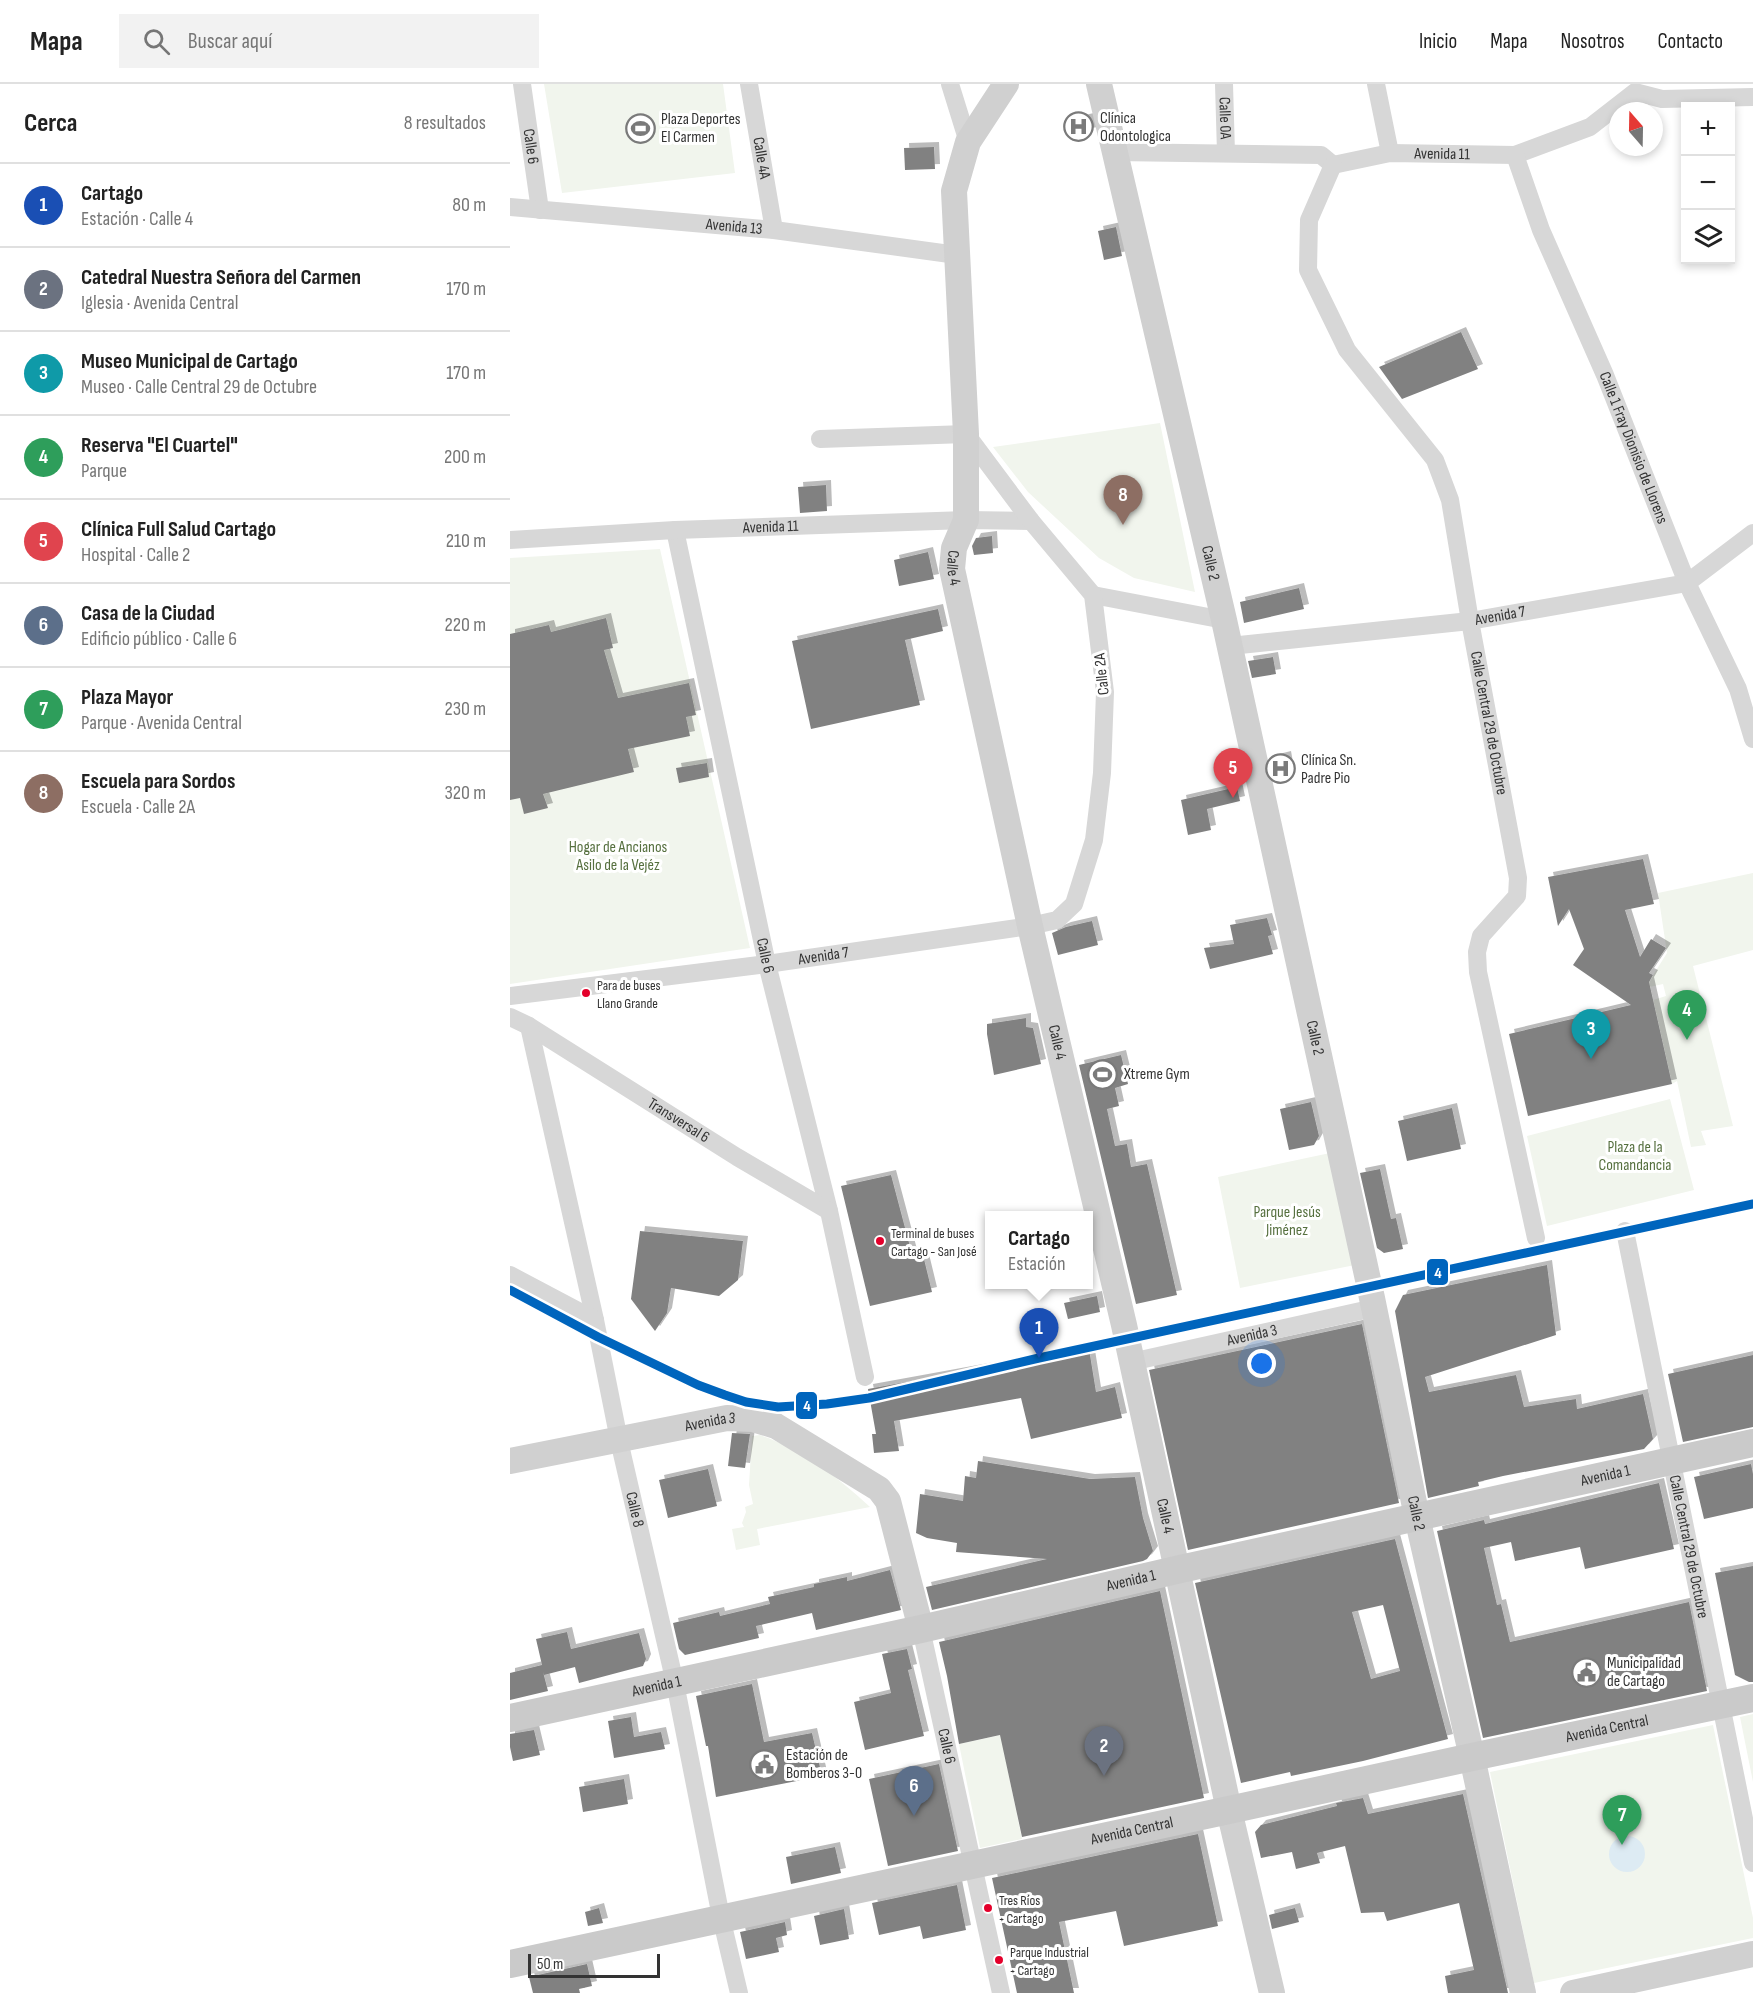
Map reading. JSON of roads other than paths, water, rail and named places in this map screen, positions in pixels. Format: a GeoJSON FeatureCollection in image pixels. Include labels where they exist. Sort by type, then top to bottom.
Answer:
{"type":"FeatureCollection","features":[{"type":"Feature","properties":{"kind":"main road","name":"Avenida 1"},"geometry":{"type":"LineString","coordinates":[[510,1718],[921,1629],[1176,1570],[1753,1443]]}},
{"type":"Feature","properties":{"kind":"main road","name":"Avenida Central"},"geometry":{"type":"LineString","coordinates":[[510,1964],[1472,1756],[1753,1698]]}},
{"type":"Feature","properties":{"kind":"street","name":"Calle 6"},"geometry":{"type":"LineString","coordinates":[[522,84],[540,210]]}},
{"type":"Feature","properties":{"kind":"street","name":"Calle 4A"},"geometry":{"type":"LineString","coordinates":[[749,84],[774,231]]}},
{"type":"Feature","properties":{"kind":"street"},"geometry":{"type":"LineString","coordinates":[[950,84],[968,142]]}},
{"type":"Feature","properties":{"kind":"street","name":"Calle 4"},"geometry":{"type":"LineString","coordinates":[[1006,84],[968,142],[954,191],[966,434],[966,519],[954,548],[952,569],[1030,926],[1131,1362],[1229,1810],[1272,1993]]}},
{"type":"Feature","properties":{"kind":"street","name":"Calle 2"},"geometry":{"type":"LineString","coordinates":[[1099,84],[1230,646],[1374,1308],[1417,1517],[1523,1993]]}},
{"type":"Feature","properties":{"kind":"street","name":"Calle 0A"},"geometry":{"type":"LineString","coordinates":[[1224,84],[1226,153]]}},
{"type":"Feature","properties":{"kind":"street"},"geometry":{"type":"LineString","coordinates":[[1376,84],[1390,153]]}},
{"type":"Feature","properties":{"kind":"street","name":"Avenida 11"},"geometry":{"type":"LineString","coordinates":[[1333,165],[1390,153],[1515,156],[1590,127],[1634,88],[1662,99],[1753,97]]}},
{"type":"Feature","properties":{"kind":"street"},"geometry":{"type":"LineString","coordinates":[[1115,152],[1321,155],[1333,165]]}},
{"type":"Feature","properties":{"kind":"street","name":"Calle 1 Fray Dionisio de Llorens"},"geometry":{"type":"LineString","coordinates":[[1515,156],[1541,230],[1605,375],[1687,583],[1738,689],[1753,739]]}},
{"type":"Feature","properties":{"kind":"street","name":"Calle Central 29 de Octubre"},"geometry":{"type":"LineString","coordinates":[[1333,165],[1308,220],[1308,270],[1347,350],[1435,460],[1450,500],[1518,878],[1517,896],[1481,936],[1477,952],[1478,972],[1536,1238]]}},
{"type":"Feature","properties":{"kind":"street","name":"Avenida 13"},"geometry":{"type":"LineString","coordinates":[[510,207],[774,231],[957,255]]}},
{"type":"Feature","properties":{"kind":"street"},"geometry":{"type":"LineString","coordinates":[[820,439],[966,434],[1031,521],[1093,595],[1224,620]]}},
{"type":"Feature","properties":{"kind":"street","name":"Avenida 11"},"geometry":{"type":"LineString","coordinates":[[510,540],[675,530],[966,519],[1031,521]]}},
{"type":"Feature","properties":{"kind":"street","name":"Calle 6"},"geometry":{"type":"LineString","coordinates":[[675,530],[767,964],[830,1211],[865,1377]]}},
{"type":"Feature","properties":{"kind":"street","name":"Avenida 7"},"geometry":{"type":"LineString","coordinates":[[1230,646],[1470,621],[1687,583],[1753,533]]}},
{"type":"Feature","properties":{"kind":"street","name":"Calle 2A"},"geometry":{"type":"LineString","coordinates":[[1030,926],[1057,921],[1074,904],[1094,840],[1102,773],[1105,692],[1093,595]]}},
{"type":"Feature","properties":{"kind":"street","name":"Avenida 7"},"geometry":{"type":"LineString","coordinates":[[510,996],[767,964],[1030,926]]}},
{"type":"Feature","properties":{"kind":"street","name":"Transversal 6"},"geometry":{"type":"LineString","coordinates":[[510,1017],[529,1026],[737,1157],[830,1211]]}},
{"type":"Feature","properties":{"kind":"street","name":"Calle 8"},"geometry":{"type":"LineString","coordinates":[[529,1026],[595,1320],[619,1440],[675,1683],[721,1917],[739,1993]]}},
{"type":"Feature","properties":{"kind":"street","name":"Calle Central 29 de Octubre"},"geometry":{"type":"LineString","coordinates":[[1625,1231],[1753,1863]]}},
{"type":"Feature","properties":{"kind":"street"},"geometry":{"type":"LineString","coordinates":[[510,1275],[595,1320]]}},
{"type":"Feature","properties":{"kind":"street","name":"Avenida 3"},"geometry":{"type":"LineString","coordinates":[[1131,1362],[1374,1308]]}},
{"type":"Feature","properties":{"kind":"street","name":"Avenida 3"},"geometry":{"type":"LineString","coordinates":[[510,1461],[728,1418],[753,1419],[776,1426],[879,1490],[888,1501]]}},
{"type":"Feature","properties":{"kind":"street","name":"Calle 6"},"geometry":{"type":"LineString","coordinates":[[888,1501],[921,1629],[1001,1993]]}},
{"type":"Feature","properties":{"kind":"street"},"geometry":{"type":"LineString","coordinates":[[1573,1993],[1753,1954]]}},
{"type":"Feature","properties":{"kind":"rail line","name":"4"},"geometry":{"type":"LineString","coordinates":[[510,1290],[598,1337],[698,1385],[725,1395],[746,1402],[778,1407],[827,1404],[869,1398],[1039,1358],[1753,1204]]}},
{"type":"Feature","properties":{"kind":"place","name":"Clínica Odontologica"},"geometry":{"type":"Point","coordinates":[1079,127]}},
{"type":"Feature","properties":{"kind":"place","name":"Plaza Deportes El Carmen"},"geometry":{"type":"Point","coordinates":[640,128]}},
{"type":"Feature","properties":{"kind":"place","name":"Escuela para Sordos"},"geometry":{"type":"Point","coordinates":[1123,525]}},
{"type":"Feature","properties":{"kind":"place","name":"Clínica Sn. Padre Pio"},"geometry":{"type":"Point","coordinates":[1280,769]}},
{"type":"Feature","properties":{"kind":"place","name":"Clínica Full Salud Cartago"},"geometry":{"type":"Point","coordinates":[1233,798]}},
{"type":"Feature","properties":{"kind":"place","name":"Para de buses Llano Grande"},"geometry":{"type":"Point","coordinates":[586,993]}},
{"type":"Feature","properties":{"kind":"place","name":"Reserva \"El Cuartel\""},"geometry":{"type":"Point","coordinates":[1687,1040]}},
{"type":"Feature","properties":{"kind":"place","name":"Museo Municipal de Cartago"},"geometry":{"type":"Point","coordinates":[1591,1059]}},
{"type":"Feature","properties":{"kind":"place","name":"Xtreme Gym"},"geometry":{"type":"Point","coordinates":[1103,1074]}},
{"type":"Feature","properties":{"kind":"place","name":"Terminal de buses Cartago - San José"},"geometry":{"type":"Point","coordinates":[880,1241]}},
{"type":"Feature","properties":{"kind":"place","name":"Cartago"},"geometry":{"type":"Point","coordinates":[1039,1358]}},
{"type":"Feature","properties":{"kind":"place","name":"Municipalidad de Cartago"},"geometry":{"type":"Point","coordinates":[1586,1672]}},
{"type":"Feature","properties":{"kind":"place","name":"Estación de Bomberos 3-0"},"geometry":{"type":"Point","coordinates":[765,1764]}},
{"type":"Feature","properties":{"kind":"place","name":"Catedral Nuestra Señora del Carmen"},"geometry":{"type":"Point","coordinates":[1104,1776]}},
{"type":"Feature","properties":{"kind":"place","name":"Casa de la Ciudad"},"geometry":{"type":"Point","coordinates":[914,1816]}},
{"type":"Feature","properties":{"kind":"place","name":"Plaza Mayor"},"geometry":{"type":"Point","coordinates":[1622,1845]}},
{"type":"Feature","properties":{"kind":"place","name":"Tres Ríos - Cartago"},"geometry":{"type":"Point","coordinates":[988,1908]}},
{"type":"Feature","properties":{"kind":"place","name":"Parque Industrial - Cartago"},"geometry":{"type":"Point","coordinates":[999,1960]}},
{"type":"Feature","properties":{"kind":"park label","name":"Hogar de Ancianos Asilo de la Vejéz"},"geometry":{"type":"Point","coordinates":[618,856]}},
{"type":"Feature","properties":{"kind":"park label","name":"Plaza de la Comandancia"},"geometry":{"type":"Point","coordinates":[1635,1156]}},
{"type":"Feature","properties":{"kind":"park label","name":"Parque Jesús Jiménez"},"geometry":{"type":"Point","coordinates":[1287,1221]}}]}
